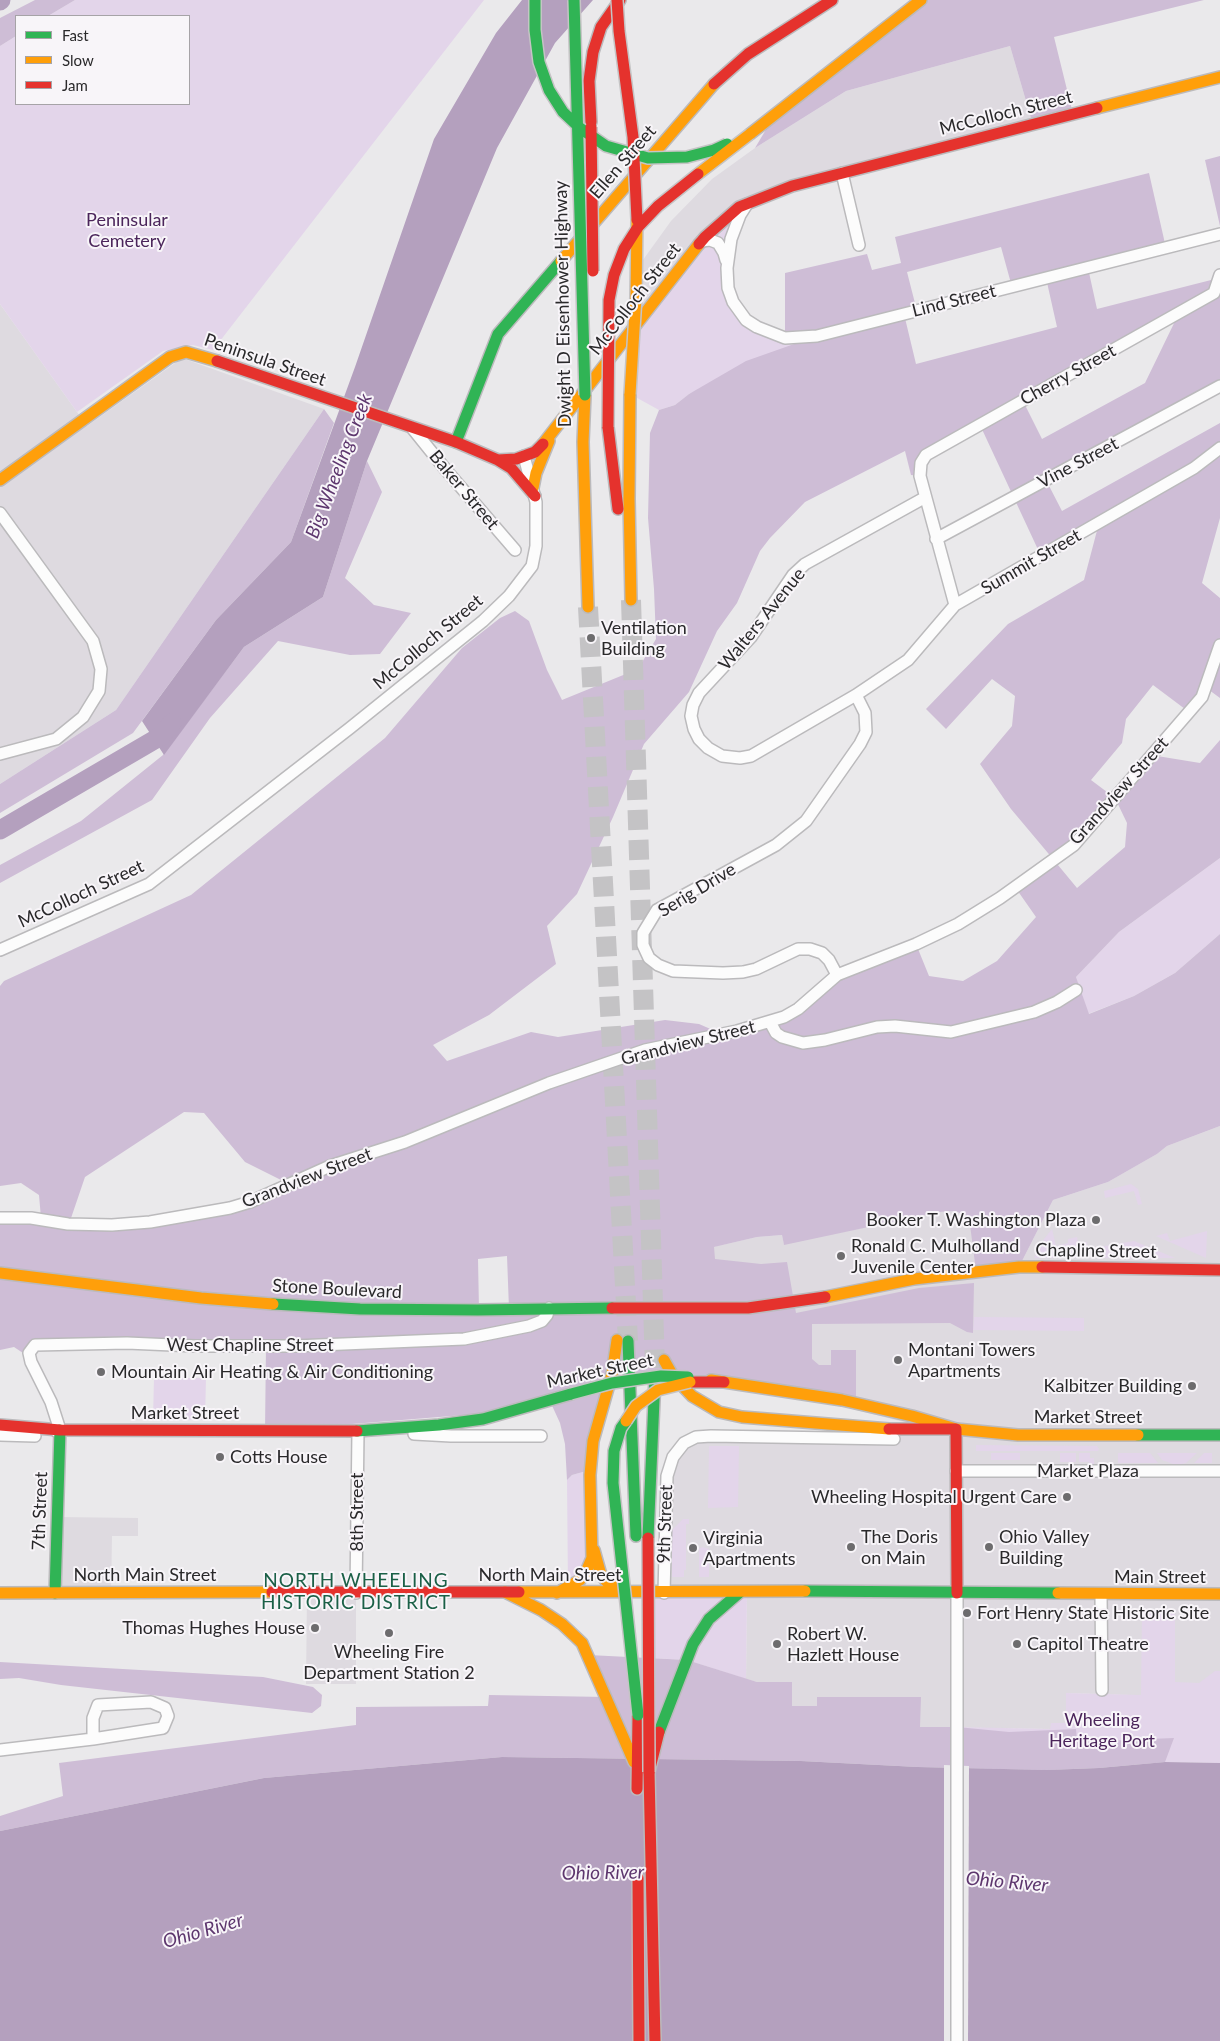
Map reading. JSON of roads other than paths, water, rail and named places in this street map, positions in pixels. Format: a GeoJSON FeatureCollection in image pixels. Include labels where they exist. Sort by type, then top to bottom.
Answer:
{"type":"FeatureCollection","features":[{"type":"Feature","properties":{"kind":"main road"},"geometry":{"type":"LineString","coordinates":[[535,0],[540,62],[549,90],[564,112],[580,128],[606,146],[648,158],[667,159],[687,157],[714,150],[750,134]]}},
{"type":"Feature","properties":{"kind":"main road","name":"Dwight D Eisenhower Highway"},"geometry":{"type":"LineString","coordinates":[[574,0],[585,395],[583,442],[588,607]]}},
{"type":"Feature","properties":{"kind":"main road"},"geometry":{"type":"LineString","coordinates":[[619,0],[619,31],[633,137],[637,209],[636,298],[630,394],[628,499],[631,600],[608,427],[609,300],[614,275],[624,248],[638,226],[658,206],[921,0]]}},
{"type":"Feature","properties":{"kind":"main road"},"geometry":{"type":"LineString","coordinates":[[585,395],[592,318],[594,238],[589,81],[593,52],[601,27],[619,0]]}},
{"type":"Feature","properties":{"kind":"main road","name":"Ellen Street"},"geometry":{"type":"LineString","coordinates":[[456,442],[498,334],[714,84],[748,54],[832,0]]}},
{"type":"Feature","properties":{"kind":"main road","name":"McColloch Street"},"geometry":{"type":"LineString","coordinates":[[524,456],[535,452],[551,436],[702,241],[726,217],[749,201],[792,186],[1220,77]]}},
{"type":"Feature","properties":{"kind":"main road","name":"Peninsula Street"},"geometry":{"type":"LineString","coordinates":[[0,480],[170,357],[186,352],[456,442],[498,460],[511,468],[534,492]]}},
{"type":"Feature","properties":{"kind":"main road"},"geometry":{"type":"LineString","coordinates":[[534,492],[536,473],[551,436]]}},
{"type":"Feature","properties":{"kind":"main road"},"geometry":{"type":"LineString","coordinates":[[498,460],[516,459],[524,456]]}},
{"type":"Feature","properties":{"kind":"main road","name":"Chapline Street"},"geometry":{"type":"LineString","coordinates":[[674,1307],[748,1308],[824,1297],[914,1279],[1011,1268],[1220,1270]]}},
{"type":"Feature","properties":{"kind":"main road","name":"Stone Boulevard"},"geometry":{"type":"LineString","coordinates":[[0,1273],[192,1297],[378,1310],[674,1307]]}},
{"type":"Feature","properties":{"kind":"main road"},"geometry":{"type":"LineString","coordinates":[[556,1593],[574,1585],[585,1574],[592,1558],[590,1475],[593,1441],[623,1340],[634,1455],[636,1541]]}},
{"type":"Feature","properties":{"kind":"main road"},"geometry":{"type":"LineString","coordinates":[[664,1360],[673,1376],[692,1396],[719,1412],[742,1417],[885,1429],[956,1429],[957,1593]]}},
{"type":"Feature","properties":{"kind":"main road"},"geometry":{"type":"LineString","coordinates":[[655,1368],[648,1538],[649,1772],[655,2041]]}},
{"type":"Feature","properties":{"kind":"main road","name":"Market Street"},"geometry":{"type":"LineString","coordinates":[[60,1430],[370,1431],[439,1426],[483,1420],[612,1383],[661,1376],[724,1382],[842,1400],[912,1416],[956,1429],[1018,1435],[1220,1434]]}},
{"type":"Feature","properties":{"kind":"main road"},"geometry":{"type":"LineString","coordinates":[[638,1714],[614,1501],[612,1470],[614,1450],[621,1428],[631,1412],[640,1403],[658,1390],[689,1379]]}},
{"type":"Feature","properties":{"kind":"main road"},"geometry":{"type":"LineString","coordinates":[[0,1425],[60,1430]]}},
{"type":"Feature","properties":{"kind":"main road","name":"7th Street"},"geometry":{"type":"LineString","coordinates":[[56,1593],[60,1430]]}},
{"type":"Feature","properties":{"kind":"main road"},"geometry":{"type":"LineString","coordinates":[[593,1545],[601,1575],[606,1582],[622,1592]]}},
{"type":"Feature","properties":{"kind":"main road"},"geometry":{"type":"LineString","coordinates":[[636,1576],[637,1800]]}},
{"type":"Feature","properties":{"kind":"main road","name":"North Main Street"},"geometry":{"type":"LineString","coordinates":[[0,1592],[740,1592]]}},
{"type":"Feature","properties":{"kind":"main road"},"geometry":{"type":"LineString","coordinates":[[505,1592],[541,1610],[562,1624],[582,1644],[597,1674],[637,1771]]}},
{"type":"Feature","properties":{"kind":"main road"},"geometry":{"type":"LineString","coordinates":[[649,1772],[661,1724],[693,1644],[709,1619],[740,1592]]}},
{"type":"Feature","properties":{"kind":"main road","name":"Main Street"},"geometry":{"type":"LineString","coordinates":[[740,1592],[1220,1594]]}},
{"type":"Feature","properties":{"kind":"main road"},"geometry":{"type":"LineString","coordinates":[[638,1867],[639,2041]]}},
{"type":"Feature","properties":{"kind":"street"},"geometry":{"type":"LineString","coordinates":[[842,173],[859,245]]}},
{"type":"Feature","properties":{"kind":"street","name":"Lind Street"},"geometry":{"type":"LineString","coordinates":[[749,201],[736,227],[729,250],[727,268],[728,288],[733,302],[746,320],[757,327],[786,338],[802,338],[885,319],[1220,234]]}},
{"type":"Feature","properties":{"kind":"street","name":"Lind Street"},"geometry":{"type":"LineString","coordinates":[[702,241],[713,240],[722,247],[727,268]]}},
{"type":"Feature","properties":{"kind":"street","name":"Cherry Street"},"geometry":{"type":"LineString","coordinates":[[924,498],[920,476],[921,463],[926,455],[1214,293],[1220,275]]}},
{"type":"Feature","properties":{"kind":"street","name":"Vine Street"},"geometry":{"type":"LineString","coordinates":[[936,539],[1220,386]]}},
{"type":"Feature","properties":{"kind":"street","name":"Baker Street"},"geometry":{"type":"LineString","coordinates":[[409,427],[515,550]]}},
{"type":"Feature","properties":{"kind":"street","name":"Summit Street"},"geometry":{"type":"LineString","coordinates":[[856,696],[908,660],[955,605],[1194,468],[1220,448]]}},
{"type":"Feature","properties":{"kind":"street","name":"McColloch Street"},"geometry":{"type":"LineString","coordinates":[[0,950],[149,884],[350,728],[483,620],[509,596],[532,566],[536,546],[537,526],[534,492],[524,456]]}},
{"type":"Feature","properties":{"kind":"street"},"geometry":{"type":"LineString","coordinates":[[924,498],[955,605]]}},
{"type":"Feature","properties":{"kind":"street","name":"Walters Avenue"},"geometry":{"type":"LineString","coordinates":[[856,696],[759,753],[740,758],[722,756],[708,748],[694,729],[691,716],[693,705],[699,693],[751,637],[793,575],[806,564],[924,498]]}},
{"type":"Feature","properties":{"kind":"street"},"geometry":{"type":"LineString","coordinates":[[0,513],[93,641],[101,669],[98,691],[83,717],[56,739],[0,754]]}},
{"type":"Feature","properties":{"kind":"street","name":"Grandview Street"},"geometry":{"type":"LineString","coordinates":[[0,1218],[31,1218],[68,1224],[112,1225],[150,1222],[230,1208],[250,1202],[330,1166],[405,1142],[549,1083],[645,1050],[770,1022],[798,1009],[837,975],[916,944],[958,924],[1000,898],[1074,845],[1202,697],[1220,645]]}},
{"type":"Feature","properties":{"kind":"street","name":"Serig Drive"},"geometry":{"type":"LineString","coordinates":[[837,975],[829,960],[822,953],[810,949],[798,949],[756,969],[743,972],[723,974],[673,971],[658,965],[649,958],[643,945],[643,933],[657,910],[776,845],[806,821],[860,744],[866,732],[865,713],[856,696]]}},
{"type":"Feature","properties":{"kind":"street"},"geometry":{"type":"LineString","coordinates":[[770,1022],[776,1033],[782,1037],[792,1042],[803,1043],[825,1040],[877,1027],[895,1026],[951,1032],[1034,1012],[1057,1002],[1076,990]]}},
{"type":"Feature","properties":{"kind":"street","name":"West Chapline Street"},"geometry":{"type":"LineString","coordinates":[[60,1430],[48,1392],[31,1362],[29,1353],[35,1345],[126,1343],[195,1346],[304,1346],[464,1339],[529,1326],[542,1321],[547,1315],[549,1308]]}},
{"type":"Feature","properties":{"kind":"street","name":"Market Street"},"geometry":{"type":"LineString","coordinates":[[673,1457],[684,1443],[696,1437],[912,1438],[956,1429]]}},
{"type":"Feature","properties":{"kind":"street","name":"Market Street"},"geometry":{"type":"LineString","coordinates":[[0,1435],[37,1436],[60,1430]]}},
{"type":"Feature","properties":{"kind":"street","name":"8th Street"},"geometry":{"type":"LineString","coordinates":[[356,1592],[358,1431]]}},
{"type":"Feature","properties":{"kind":"street","name":"Market Street"},"geometry":{"type":"LineString","coordinates":[[370,1431],[451,1436],[541,1436]]}},
{"type":"Feature","properties":{"kind":"street","name":"9th Street"},"geometry":{"type":"LineString","coordinates":[[664,1593],[667,1476],[673,1457]]}},
{"type":"Feature","properties":{"kind":"street","name":"Market Plaza"},"geometry":{"type":"LineString","coordinates":[[956,1471],[1220,1471]]}},
{"type":"Feature","properties":{"kind":"street"},"geometry":{"type":"LineString","coordinates":[[957,1593],[957,2041]]}},
{"type":"Feature","properties":{"kind":"street"},"geometry":{"type":"LineString","coordinates":[[1102,1594],[1102,1690]]}},
{"type":"Feature","properties":{"kind":"street"},"geometry":{"type":"LineString","coordinates":[[0,1750],[93,1738],[163,1728],[168,1716],[165,1708],[151,1702],[98,1705],[93,1718],[93,1738]]}},
{"type":"Feature","properties":{"kind":"water"},"geometry":{"type":"Polygon","coordinates":[[[522,0],[593,0],[555,43],[497,148],[367,461],[323,597],[244,647],[164,755],[142,721],[216,620],[291,542],[355,367],[434,139],[496,33],[522,0]]]}},
{"type":"Feature","properties":{"kind":"water","name":"Ohio River"},"geometry":{"type":"Polygon","coordinates":[[[502,1757],[801,1761],[918,1767],[1047,1770],[1099,1768],[1165,1762],[1220,1763],[1220,2041],[0,2041],[0,1831],[264,1778],[502,1757]]]}},
{"type":"Feature","properties":{"kind":"waterway","name":"Big Wheeling Creek"},"geometry":{"type":"LineString","coordinates":[[0,830],[161,736],[172,723]]}},
{"type":"Feature","properties":{"kind":"tunnel"},"geometry":{"type":"LineString","coordinates":[[631,600],[655,1368]]}},
{"type":"Feature","properties":{"kind":"tunnel"},"geometry":{"type":"LineString","coordinates":[[588,607],[628,1341]]}},
{"type":"Feature","properties":{"kind":"place","name":"Ventilation Building"},"geometry":{"type":"Point","coordinates":[591,638]}},
{"type":"Feature","properties":{"kind":"place","name":"Booker T. Washington Plaza"},"geometry":{"type":"Point","coordinates":[1096,1220]}},
{"type":"Feature","properties":{"kind":"place","name":"Ronald C. Mulholland Juvenile Center"},"geometry":{"type":"Point","coordinates":[841,1256]}},
{"type":"Feature","properties":{"kind":"place","name":"Montani Towers Apartments"},"geometry":{"type":"Point","coordinates":[898,1360]}},
{"type":"Feature","properties":{"kind":"place","name":"Mountain Air Heating & Air Conditioning"},"geometry":{"type":"Point","coordinates":[101,1372]}},
{"type":"Feature","properties":{"kind":"place","name":"Kalbitzer Building"},"geometry":{"type":"Point","coordinates":[1192,1386]}},
{"type":"Feature","properties":{"kind":"place","name":"Cotts House"},"geometry":{"type":"Point","coordinates":[220,1457]}},
{"type":"Feature","properties":{"kind":"place","name":"Wheeling Hospital Urgent Care"},"geometry":{"type":"Point","coordinates":[1067,1497]}},
{"type":"Feature","properties":{"kind":"place","name":"The Doris on Main"},"geometry":{"type":"Point","coordinates":[851,1547]}},
{"type":"Feature","properties":{"kind":"place","name":"Ohio Valley Building"},"geometry":{"type":"Point","coordinates":[989,1547]}},
{"type":"Feature","properties":{"kind":"place","name":"Virginia Apartments"},"geometry":{"type":"Point","coordinates":[693,1548]}},
{"type":"Feature","properties":{"kind":"place","name":"Fort Henry State Historic Site"},"geometry":{"type":"Point","coordinates":[967,1613]}},
{"type":"Feature","properties":{"kind":"place","name":"Thomas Hughes House"},"geometry":{"type":"Point","coordinates":[315,1628]}},
{"type":"Feature","properties":{"kind":"place","name":"Wheeling Fire Department Station 2"},"geometry":{"type":"Point","coordinates":[389,1633]}},
{"type":"Feature","properties":{"kind":"place","name":"Robert W. Hazlett House"},"geometry":{"type":"Point","coordinates":[777,1644]}},
{"type":"Feature","properties":{"kind":"place","name":"Capitol Theatre"},"geometry":{"type":"Point","coordinates":[1017,1644]}},
{"type":"Feature","properties":{"kind":"district","name":"NORTH WHEELING HISTORIC DISTRICT"},"geometry":{"type":"Point","coordinates":[356,1592]}},
{"type":"Feature","properties":{"kind":"park label","name":"Peninsular Cemetery"},"geometry":{"type":"Point","coordinates":[127,230]}},
{"type":"Feature","properties":{"kind":"park label","name":"Wheeling Heritage Port"},"geometry":{"type":"Point","coordinates":[1102,1730]}}]}
